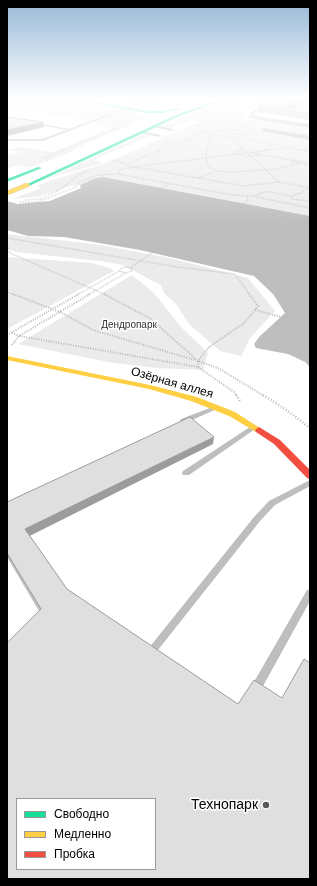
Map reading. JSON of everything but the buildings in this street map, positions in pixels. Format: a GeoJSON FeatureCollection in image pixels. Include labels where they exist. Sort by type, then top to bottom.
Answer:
{"type":"FeatureCollection","features":[{"type":"Feature","properties":{"kind":"main road"},"geometry":{"type":"LineString","coordinates":[[61,159],[109,140]]}},
{"type":"Feature","properties":{"kind":"main road"},"geometry":{"type":"LineString","coordinates":[[7,193],[124,140]]}},
{"type":"Feature","properties":{"kind":"main road"},"geometry":{"type":"LineString","coordinates":[[8,181],[42,162]]}},
{"type":"Feature","properties":{"kind":"main road","name":"Озёрная аллея"},"geometry":{"type":"LineString","coordinates":[[7,358],[150,387],[194,399],[255,427],[277,442],[310,476]]}},
{"type":"Feature","properties":{"kind":"lane"},"geometry":{"type":"LineString","coordinates":[[176,425],[216,408]]}},
{"type":"Feature","properties":{"kind":"lane"},"geometry":{"type":"LineString","coordinates":[[186,473],[255,427]]}},
{"type":"Feature","properties":{"kind":"lane"},"geometry":{"type":"LineString","coordinates":[[155,647],[257,519],[272,503],[310,483]]}},
{"type":"Feature","properties":{"kind":"lane"},"geometry":{"type":"LineString","coordinates":[[259,683],[310,593]]}},
{"type":"Feature","properties":{"kind":"path"},"geometry":{"type":"LineString","coordinates":[[42,162],[90,140]]}},
{"type":"Feature","properties":{"kind":"path"},"geometry":{"type":"LineString","coordinates":[[157,144],[186,140]]}},
{"type":"Feature","properties":{"kind":"path"},"geometry":{"type":"LineString","coordinates":[[209,140],[206,158],[208,166],[217,171]]}},
{"type":"Feature","properties":{"kind":"path"},"geometry":{"type":"LineString","coordinates":[[236,140],[243,149],[279,182]]}},
{"type":"Feature","properties":{"kind":"path"},"geometry":{"type":"LineString","coordinates":[[249,140],[310,151]]}},
{"type":"Feature","properties":{"kind":"path"},"geometry":{"type":"LineString","coordinates":[[129,164],[181,141]]}},
{"type":"Feature","properties":{"kind":"path"},"geometry":{"type":"LineString","coordinates":[[42,162],[90,143]]}},
{"type":"Feature","properties":{"kind":"path"},"geometry":{"type":"LineString","coordinates":[[118,174],[120,168],[303,145]]}},
{"type":"Feature","properties":{"kind":"path"},"geometry":{"type":"LineString","coordinates":[[236,154],[235,151],[243,149]]}},
{"type":"Feature","properties":{"kind":"path"},"geometry":{"type":"LineString","coordinates":[[248,153],[310,164]]}},
{"type":"Feature","properties":{"kind":"path"},"geometry":{"type":"LineString","coordinates":[[236,154],[252,157],[260,154],[310,164]]}},
{"type":"Feature","properties":{"kind":"path"},"geometry":{"type":"LineString","coordinates":[[113,160],[135,167],[244,186],[279,182],[309,187]]}},
{"type":"Feature","properties":{"kind":"path"},"geometry":{"type":"LineString","coordinates":[[198,178],[217,171],[234,172],[267,170],[301,163]]}},
{"type":"Feature","properties":{"kind":"path"},"geometry":{"type":"LineString","coordinates":[[99,166],[78,175],[61,189],[41,200],[18,201],[38,202],[76,187],[78,183],[97,175],[118,174],[232,195],[252,196],[310,208]]}},
{"type":"Feature","properties":{"kind":"path"},"geometry":{"type":"LineString","coordinates":[[103,192],[84,187],[96,182],[160,190],[201,199],[242,205],[279,217],[310,222]]}},
{"type":"Feature","properties":{"kind":"path"},"geometry":{"type":"LineString","coordinates":[[160,190],[169,184]]}},
{"type":"Feature","properties":{"kind":"path"},"geometry":{"type":"LineString","coordinates":[[90,185],[108,189]]}},
{"type":"Feature","properties":{"kind":"path"},"geometry":{"type":"LineString","coordinates":[[252,196],[264,192],[291,196],[301,193],[309,187]]}},
{"type":"Feature","properties":{"kind":"path"},"geometry":{"type":"LineString","coordinates":[[242,205],[248,200],[247,196]]}},
{"type":"Feature","properties":{"kind":"path"},"geometry":{"type":"LineString","coordinates":[[291,196],[292,199],[310,201]]}},
{"type":"Feature","properties":{"kind":"path"},"geometry":{"type":"LineString","coordinates":[[7,238],[177,267],[235,274],[258,306],[244,323],[209,347],[198,361],[198,367]]}},
{"type":"Feature","properties":{"kind":"path"},"geometry":{"type":"LineString","coordinates":[[148,243],[189,253],[226,256],[261,267],[268,274],[286,304],[288,315],[276,327]]}},
{"type":"Feature","properties":{"kind":"path"},"geometry":{"type":"LineString","coordinates":[[7,244],[10,254],[96,290],[151,319],[198,361]]}},
{"type":"Feature","properties":{"kind":"path"},"geometry":{"type":"LineString","coordinates":[[7,335],[124,267],[130,268],[160,247]]}},
{"type":"Feature","properties":{"kind":"path"},"geometry":{"type":"LineString","coordinates":[[12,345],[19,336],[126,273],[132,272],[132,269],[130,268]]}},
{"type":"Feature","properties":{"kind":"path"},"geometry":{"type":"LineString","coordinates":[[119,271],[126,273]]}},
{"type":"Feature","properties":{"kind":"path"},"geometry":{"type":"LineString","coordinates":[[7,292],[60,312],[93,330],[218,368],[285,409],[310,428]]}},
{"type":"Feature","properties":{"kind":"path"},"geometry":{"type":"LineString","coordinates":[[255,310],[286,318]]}},
{"type":"Feature","properties":{"kind":"path"},"geometry":{"type":"LineString","coordinates":[[12,333],[19,336],[198,367],[234,392],[240,401]]}},
{"type":"Feature","properties":{"kind":"green space"},"geometry":{"type":"Polygon","coordinates":[[[81,140],[93,140],[28,168],[19,165],[8,168],[7,155],[20,152],[7,150],[18,147],[53,152],[81,140]]]}},
{"type":"Feature","properties":{"kind":"green space"},"geometry":{"type":"Polygon","coordinates":[[[130,140],[139,140],[93,160],[103,163],[49,178],[130,140]]]}},
{"type":"Feature","properties":{"kind":"green space"},"geometry":{"type":"Polygon","coordinates":[[[157,140],[310,140],[310,216],[103,177],[41,196],[12,199],[42,188],[36,186],[92,167],[88,171],[157,140]]]}},
{"type":"Feature","properties":{"kind":"green space","name":"Дендропарк"},"geometry":{"type":"Polygon","coordinates":[[[7,234],[101,245],[174,259],[248,278],[275,311],[250,338],[241,356],[220,351],[189,324],[176,304],[164,293],[161,285],[123,265],[101,261],[16,252],[7,248],[7,234]]]}},
{"type":"Feature","properties":{"kind":"green space","name":"Дендропарк"},"geometry":{"type":"Polygon","coordinates":[[[7,257],[91,263],[110,268],[114,271],[7,329],[7,257]]]}},
{"type":"Feature","properties":{"kind":"green space","name":"Дендропарк"},"geometry":{"type":"Polygon","coordinates":[[[132,275],[154,293],[182,328],[208,353],[203,370],[157,368],[114,363],[18,344],[132,275]]]}},
{"type":"Feature","properties":{"kind":"shaded area"},"geometry":{"type":"Polygon","coordinates":[[[103,177],[310,216],[310,367],[305,362],[288,354],[256,348],[254,344],[260,336],[285,313],[273,294],[254,276],[140,250],[64,237],[28,236],[7,230],[7,201],[18,204],[50,201],[81,188],[80,185],[96,178],[103,177]]]}},
{"type":"Feature","properties":{"kind":"traffic: fast"},"geometry":{"type":"LineString","coordinates":[[27,185],[124,140]]}},
{"type":"Feature","properties":{"kind":"traffic: fast"},"geometry":{"type":"LineString","coordinates":[[7,181],[40,168]]}},
{"type":"Feature","properties":{"kind":"traffic: slow"},"geometry":{"type":"LineString","coordinates":[[7,193],[27,185]]}},
{"type":"Feature","properties":{"kind":"traffic: slow"},"geometry":{"type":"LineString","coordinates":[[7,358],[150,387],[194,399],[232,414],[259,430]]}},
{"type":"Feature","properties":{"kind":"traffic: jam"},"geometry":{"type":"LineString","coordinates":[[259,430],[277,442],[310,476]]}},
{"type":"Feature","properties":{"kind":"place","name":"Технопарк"},"geometry":{"type":"Point","coordinates":[266,805]}}]}
